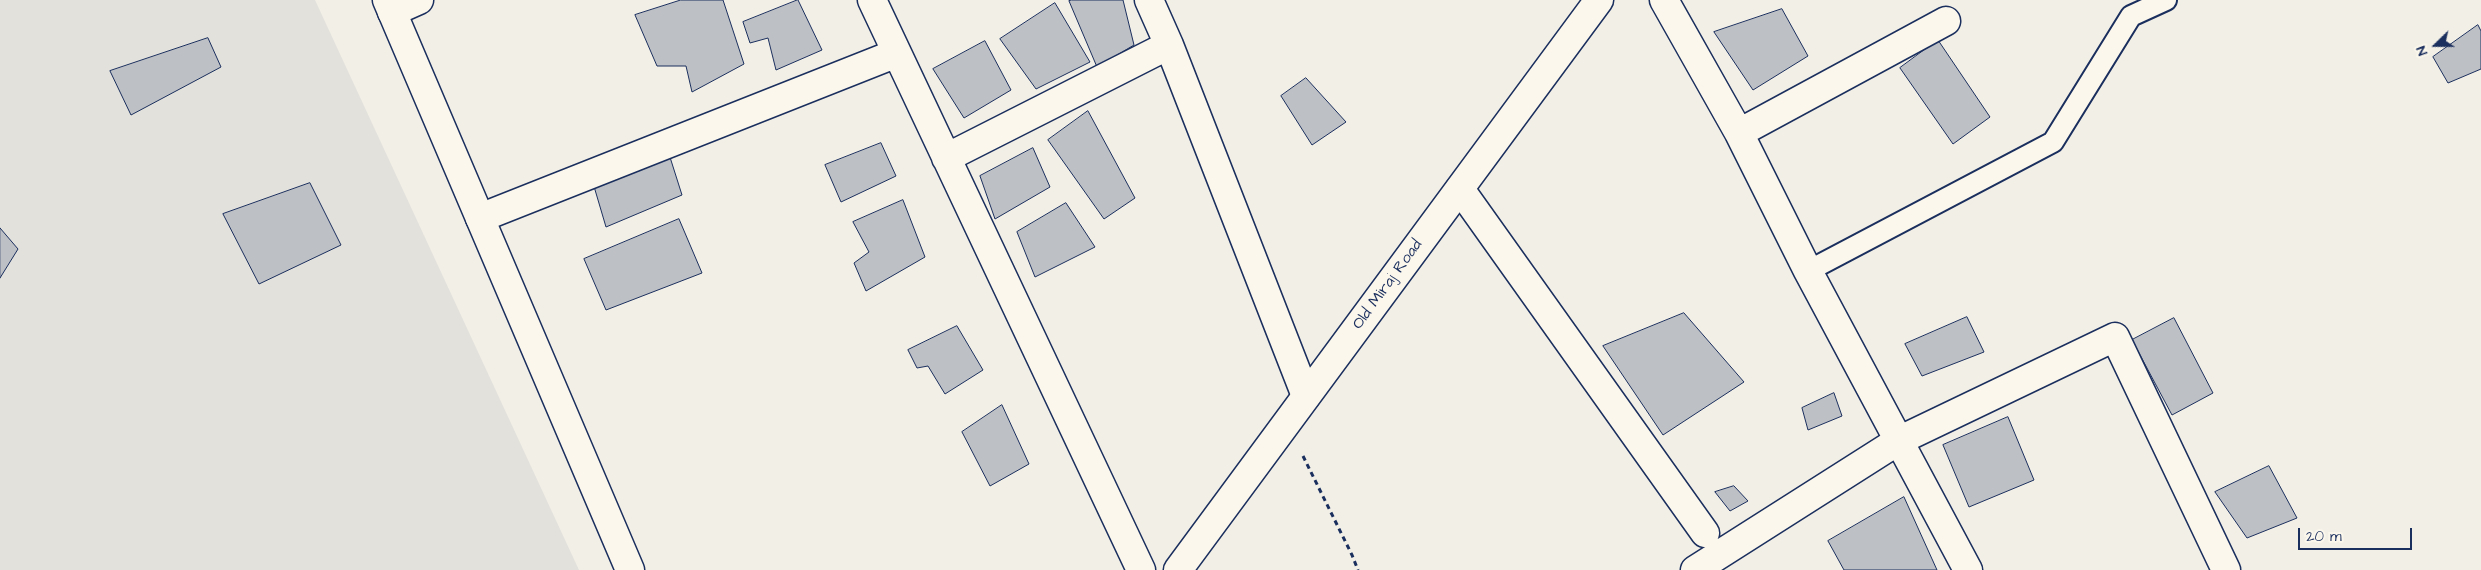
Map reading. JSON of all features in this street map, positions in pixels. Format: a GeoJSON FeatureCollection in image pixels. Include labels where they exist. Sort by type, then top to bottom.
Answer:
{"type":"FeatureCollection","features":[{"type":"Feature","properties":{"kind":"street"},"geometry":{"type":"LineString","coordinates":[[419,0],[389,6],[630,570]]}},
{"type":"Feature","properties":{"kind":"street"},"geometry":{"type":"LineString","coordinates":[[872,0],[1141,570]]}},
{"type":"Feature","properties":{"kind":"street"},"geometry":{"type":"LineString","coordinates":[[1149,0],[1169,45],[1306,396]]}},
{"type":"Feature","properties":{"kind":"street","name":"Old Miraj Road"},"geometry":{"type":"LineString","coordinates":[[1178,570],[1600,0]]}},
{"type":"Feature","properties":{"kind":"street"},"geometry":{"type":"LineString","coordinates":[[1664,0],[1739,133],[1808,271],[1968,570]]}},
{"type":"Feature","properties":{"kind":"street"},"geometry":{"type":"LineString","coordinates":[[1739,133],[1946,21]]}},
{"type":"Feature","properties":{"kind":"street"},"geometry":{"type":"LineString","coordinates":[[946,158],[1169,45]]}},
{"type":"Feature","properties":{"kind":"street"},"geometry":{"type":"LineString","coordinates":[[480,218],[897,53]]}},
{"type":"Feature","properties":{"kind":"street"},"geometry":{"type":"LineString","coordinates":[[1460,189],[1705,533]]}},
{"type":"Feature","properties":{"kind":"street"},"geometry":{"type":"LineString","coordinates":[[1696,570],[1898,440],[2115,337],[2226,570]]}},
{"type":"Feature","properties":{"kind":"lane"},"geometry":{"type":"LineString","coordinates":[[1808,271],[2053,142],[2131,16],[2166,0]]}},
{"type":"Feature","properties":{"kind":"shaded area"},"geometry":{"type":"Polygon","coordinates":[[[0,0],[315,0],[579,570],[0,570],[0,0]]]}},
{"type":"Feature","properties":{"kind":"building"},"geometry":{"type":"Polygon","coordinates":[[[681,0],[723,0],[744,64],[692,92],[686,66],[657,66],[635,15],[681,0]]]}},
{"type":"Feature","properties":{"kind":"building"},"geometry":{"type":"Polygon","coordinates":[[[798,0],[822,50],[776,70],[768,38],[750,43],[743,22],[798,0]]]}},
{"type":"Feature","properties":{"kind":"building"},"geometry":{"type":"Polygon","coordinates":[[[1123,0],[1134,45],[1097,67],[1069,1],[1123,0]]]}},
{"type":"Feature","properties":{"kind":"building"},"geometry":{"type":"Polygon","coordinates":[[[1055,3],[1090,62],[1036,89],[1000,39],[1055,3]]]}},
{"type":"Feature","properties":{"kind":"building"},"geometry":{"type":"Polygon","coordinates":[[[1782,9],[1808,56],[1753,90],[1714,32],[1782,9]]]}},
{"type":"Feature","properties":{"kind":"building"},"geometry":{"type":"Polygon","coordinates":[[[2478,25],[2481,31],[2481,69],[2448,83],[2433,57],[2478,25]]]}},
{"type":"Feature","properties":{"kind":"building"},"geometry":{"type":"Polygon","coordinates":[[[208,38],[221,67],[131,115],[110,71],[208,38]]]}},
{"type":"Feature","properties":{"kind":"building"},"geometry":{"type":"Polygon","coordinates":[[[1938,40],[1990,117],[1953,144],[1900,68],[1938,40]]]}},
{"type":"Feature","properties":{"kind":"building"},"geometry":{"type":"Polygon","coordinates":[[[985,41],[1011,90],[964,118],[933,69],[985,41]]]}},
{"type":"Feature","properties":{"kind":"building"},"geometry":{"type":"Polygon","coordinates":[[[1306,78],[1346,122],[1312,145],[1281,96],[1306,78]]]}},
{"type":"Feature","properties":{"kind":"building"},"geometry":{"type":"Polygon","coordinates":[[[1088,111],[1135,198],[1104,219],[1048,140],[1088,111]]]}},
{"type":"Feature","properties":{"kind":"building"},"geometry":{"type":"Polygon","coordinates":[[[881,143],[896,176],[841,202],[825,165],[881,143]]]}},
{"type":"Feature","properties":{"kind":"building"},"geometry":{"type":"Polygon","coordinates":[[[1033,148],[1050,187],[995,219],[980,176],[1033,148]]]}},
{"type":"Feature","properties":{"kind":"building"},"geometry":{"type":"Polygon","coordinates":[[[669,154],[682,195],[606,227],[593,183],[669,154]]]}},
{"type":"Feature","properties":{"kind":"building"},"geometry":{"type":"Polygon","coordinates":[[[310,183],[341,245],[259,284],[223,214],[310,183]]]}},
{"type":"Feature","properties":{"kind":"building"},"geometry":{"type":"Polygon","coordinates":[[[903,200],[925,257],[866,291],[854,263],[869,252],[853,222],[903,200]]]}},
{"type":"Feature","properties":{"kind":"building"},"geometry":{"type":"Polygon","coordinates":[[[1066,203],[1095,247],[1035,277],[1017,232],[1066,203]]]}},
{"type":"Feature","properties":{"kind":"building"},"geometry":{"type":"Polygon","coordinates":[[[679,219],[702,273],[606,310],[584,259],[679,219]]]}},
{"type":"Feature","properties":{"kind":"building"},"geometry":{"type":"Polygon","coordinates":[[[0,228],[18,249],[0,278],[0,228]]]}},
{"type":"Feature","properties":{"kind":"building"},"geometry":{"type":"Polygon","coordinates":[[[1684,313],[1744,382],[1663,435],[1603,346],[1684,313]]]}},
{"type":"Feature","properties":{"kind":"building"},"geometry":{"type":"Polygon","coordinates":[[[1967,317],[1984,352],[1922,376],[1905,344],[1967,317]]]}},
{"type":"Feature","properties":{"kind":"building"},"geometry":{"type":"Polygon","coordinates":[[[2174,318],[2213,393],[2172,415],[2132,340],[2174,318]]]}},
{"type":"Feature","properties":{"kind":"building"},"geometry":{"type":"Polygon","coordinates":[[[957,326],[983,370],[945,394],[928,366],[917,368],[908,350],[957,326]]]}},
{"type":"Feature","properties":{"kind":"building"},"geometry":{"type":"Polygon","coordinates":[[[1834,393],[1842,416],[1808,430],[1802,408],[1834,393]]]}},
{"type":"Feature","properties":{"kind":"building"},"geometry":{"type":"Polygon","coordinates":[[[1002,405],[1029,464],[990,486],[962,432],[1002,405]]]}},
{"type":"Feature","properties":{"kind":"building"},"geometry":{"type":"Polygon","coordinates":[[[2008,417],[2034,480],[1969,507],[1943,445],[2008,417]]]}},
{"type":"Feature","properties":{"kind":"building"},"geometry":{"type":"Polygon","coordinates":[[[2269,466],[2297,518],[2247,538],[2215,492],[2269,466]]]}},
{"type":"Feature","properties":{"kind":"building"},"geometry":{"type":"Polygon","coordinates":[[[1734,486],[1748,501],[1730,511],[1715,492],[1734,486]]]}},
{"type":"Feature","properties":{"kind":"building"},"geometry":{"type":"Polygon","coordinates":[[[1904,497],[1937,570],[1844,570],[1828,541],[1904,497]]]}}]}
